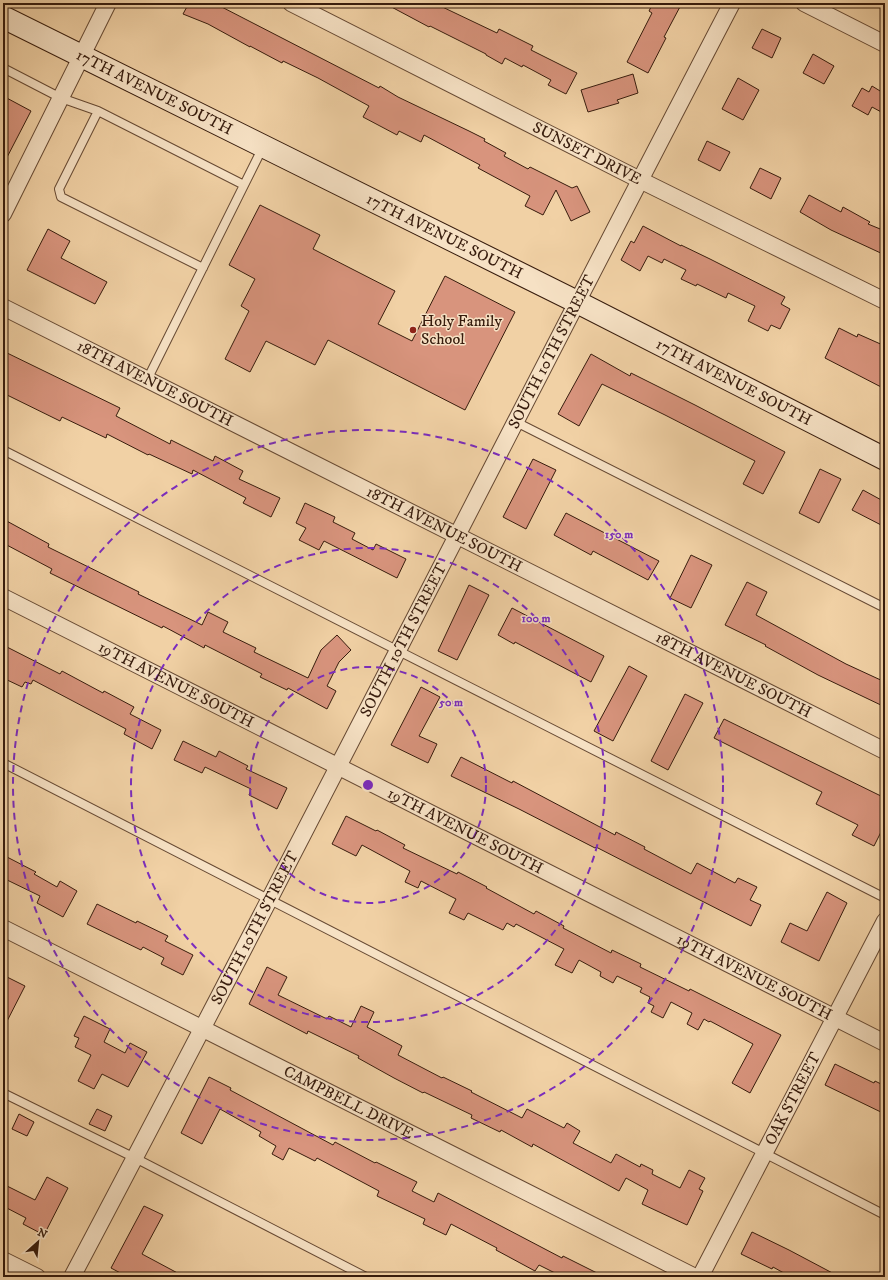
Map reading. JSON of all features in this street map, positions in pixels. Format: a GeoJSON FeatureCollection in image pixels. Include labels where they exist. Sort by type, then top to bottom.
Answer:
{"type":"FeatureCollection","features":[{"type":"Feature","properties":{"kind":"street"},"geometry":{"type":"LineString","coordinates":[[3,214],[108,3]]}},
{"type":"Feature","properties":{"kind":"street","name":"SUNSET DRIVE"},"geometry":{"type":"LineString","coordinates":[[291,3],[640,180],[885,301]]}},
{"type":"Feature","properties":{"kind":"street","name":"SOUTH 10TH STREET"},"geometry":{"type":"LineString","coordinates":[[72,1277],[270,899],[732,3]]}},
{"type":"Feature","properties":{"kind":"street"},"geometry":{"type":"LineString","coordinates":[[804,3],[885,44]]}},
{"type":"Feature","properties":{"kind":"street","name":"17TH AVENUE SOUTH"},"geometry":{"type":"LineString","coordinates":[[3,17],[577,302],[885,459]]}},
{"type":"Feature","properties":{"kind":"street","name":"18TH AVENUE SOUTH"},"geometry":{"type":"LineString","coordinates":[[3,307],[885,752]]}},
{"type":"Feature","properties":{"kind":"street","name":"19TH AVENUE SOUTH"},"geometry":{"type":"LineString","coordinates":[[3,597],[885,1043]]}},
{"type":"Feature","properties":{"kind":"street","name":"OAK STREET"},"geometry":{"type":"LineString","coordinates":[[700,1277],[885,921]]}},
{"type":"Feature","properties":{"kind":"street","name":"CAMPBELL DRIVE"},"geometry":{"type":"LineString","coordinates":[[3,928],[695,1277]]}},
{"type":"Feature","properties":{"kind":"street"},"geometry":{"type":"LineString","coordinates":[[3,1260],[37,1277]]}},
{"type":"Feature","properties":{"kind":"lane"},"geometry":{"type":"LineString","coordinates":[[3,68],[61,98],[98,111],[244,185]]}},
{"type":"Feature","properties":{"kind":"lane"},"geometry":{"type":"LineString","coordinates":[[98,111],[59,189],[61,197],[202,268]]}},
{"type":"Feature","properties":{"kind":"lane"},"geometry":{"type":"LineString","coordinates":[[146,380],[264,146]]}},
{"type":"Feature","properties":{"kind":"lane"},"geometry":{"type":"LineString","coordinates":[[516,422],[885,608]]}},
{"type":"Feature","properties":{"kind":"lane"},"geometry":{"type":"LineString","coordinates":[[3,450],[885,898]]}},
{"type":"Feature","properties":{"kind":"lane"},"geometry":{"type":"LineString","coordinates":[[3,763],[885,1215]]}},
{"type":"Feature","properties":{"kind":"lane"},"geometry":{"type":"LineString","coordinates":[[3,1093],[135,1158],[366,1277]]}},
{"type":"Feature","properties":{"kind":"building"},"geometry":{"type":"Polygon","coordinates":[[[189,3],[214,3],[379,88],[380,86],[398,97],[485,139],[484,141],[506,153],[504,156],[528,169],[530,167],[572,188],[577,186],[590,212],[571,221],[556,190],[543,215],[525,206],[530,196],[478,168],[480,165],[424,135],[421,142],[399,131],[397,135],[363,117],[369,106],[318,78],[283,61],[282,63],[208,24],[183,14],[189,3]]]}},
{"type":"Feature","properties":{"kind":"building"},"geometry":{"type":"Polygon","coordinates":[[[384,3],[434,3],[497,33],[499,29],[533,46],[531,50],[577,73],[566,94],[548,85],[551,80],[523,65],[522,67],[505,58],[502,64],[486,54],[430,26],[429,27],[384,3]]]}},
{"type":"Feature","properties":{"kind":"building"},"geometry":{"type":"Polygon","coordinates":[[[653,3],[682,3],[664,37],[666,38],[648,73],[627,62],[652,13],[649,11],[653,3]]]}},
{"type":"Feature","properties":{"kind":"building"},"geometry":{"type":"Polygon","coordinates":[[[762,29],[781,38],[772,58],[752,48],[762,29]]]}},
{"type":"Feature","properties":{"kind":"building"},"geometry":{"type":"Polygon","coordinates":[[[813,54],[834,66],[824,84],[803,73],[813,54]]]}},
{"type":"Feature","properties":{"kind":"building"},"geometry":{"type":"Polygon","coordinates":[[[633,74],[638,93],[617,100],[619,103],[588,112],[581,90],[633,74]]]}},
{"type":"Feature","properties":{"kind":"building"},"geometry":{"type":"Polygon","coordinates":[[[738,78],[759,90],[743,120],[722,109],[738,78]]]}},
{"type":"Feature","properties":{"kind":"building"},"geometry":{"type":"Polygon","coordinates":[[[872,86],[885,94],[885,114],[872,107],[868,115],[852,106],[862,88],[869,92],[872,86]]]}},
{"type":"Feature","properties":{"kind":"building"},"geometry":{"type":"Polygon","coordinates":[[[3,96],[31,111],[3,165],[3,96]]]}},
{"type":"Feature","properties":{"kind":"building"},"geometry":{"type":"Polygon","coordinates":[[[707,141],[730,152],[720,171],[698,160],[707,141]]]}},
{"type":"Feature","properties":{"kind":"building"},"geometry":{"type":"Polygon","coordinates":[[[760,168],[781,178],[771,199],[750,188],[760,168]]]}},
{"type":"Feature","properties":{"kind":"building"},"geometry":{"type":"Polygon","coordinates":[[[809,195],[841,212],[843,207],[870,222],[868,224],[885,231],[885,255],[831,230],[800,212],[809,195]]]}},
{"type":"Feature","properties":{"kind":"building"},"geometry":{"type":"Polygon","coordinates":[[[260,205],[320,235],[313,249],[395,291],[378,324],[412,341],[445,276],[515,312],[465,410],[328,340],[315,365],[266,341],[250,372],[225,359],[249,311],[241,306],[255,279],[229,265],[260,205]]]}},
{"type":"Feature","properties":{"kind":"building"},"geometry":{"type":"Polygon","coordinates":[[[643,226],[785,297],[781,304],[790,309],[780,329],[771,325],[768,331],[748,321],[755,306],[728,293],[726,298],[697,284],[696,286],[681,279],[686,270],[664,259],[662,263],[648,256],[640,271],[621,260],[631,241],[634,243],[643,226]]]}},
{"type":"Feature","properties":{"kind":"building"},"geometry":{"type":"Polygon","coordinates":[[[48,229],[70,241],[61,258],[107,282],[95,304],[27,270],[48,229]]]}},
{"type":"Feature","properties":{"kind":"building"},"geometry":{"type":"Polygon","coordinates":[[[839,328],[857,337],[858,334],[885,346],[885,389],[825,358],[839,328]]]}},
{"type":"Feature","properties":{"kind":"building"},"geometry":{"type":"Polygon","coordinates":[[[3,351],[120,408],[116,416],[170,444],[171,440],[213,461],[215,456],[243,471],[239,479],[280,498],[271,517],[243,503],[246,498],[193,470],[192,474],[149,454],[148,455],[107,434],[106,438],[62,417],[60,421],[3,393],[3,351]]]}},
{"type":"Feature","properties":{"kind":"building"},"geometry":{"type":"Polygon","coordinates":[[[591,354],[630,376],[631,373],[785,452],[763,494],[743,484],[755,461],[602,384],[579,426],[558,414],[591,354]]]}},
{"type":"Feature","properties":{"kind":"building"},"geometry":{"type":"Polygon","coordinates":[[[533,459],[556,470],[526,529],[503,517],[533,459]]]}},
{"type":"Feature","properties":{"kind":"building"},"geometry":{"type":"Polygon","coordinates":[[[820,469],[841,479],[819,523],[799,513],[820,469]]]}},
{"type":"Feature","properties":{"kind":"building"},"geometry":{"type":"Polygon","coordinates":[[[863,490],[885,502],[885,527],[852,510],[863,490]]]}},
{"type":"Feature","properties":{"kind":"building"},"geometry":{"type":"Polygon","coordinates":[[[305,503],[335,517],[333,522],[355,533],[352,539],[373,550],[376,544],[406,559],[397,578],[324,541],[319,550],[299,540],[306,528],[296,523],[305,503]]]}},
{"type":"Feature","properties":{"kind":"building"},"geometry":{"type":"Polygon","coordinates":[[[566,513],[659,561],[648,580],[593,551],[591,555],[554,535],[566,513]]]}},
{"type":"Feature","properties":{"kind":"building"},"geometry":{"type":"Polygon","coordinates":[[[3,519],[49,544],[48,547],[139,592],[138,594],[202,625],[208,612],[228,622],[223,632],[256,648],[254,652],[308,678],[321,650],[337,635],[351,650],[339,662],[327,686],[336,691],[327,709],[288,688],[287,690],[260,677],[262,674],[205,645],[204,648],[163,626],[162,628],[50,573],[52,569],[3,543],[3,519]]]}},
{"type":"Feature","properties":{"kind":"building"},"geometry":{"type":"Polygon","coordinates":[[[691,555],[712,565],[691,608],[670,598],[691,555]]]}},
{"type":"Feature","properties":{"kind":"building"},"geometry":{"type":"Polygon","coordinates":[[[747,582],[767,592],[756,615],[846,664],[885,682],[885,707],[818,675],[765,646],[766,645],[725,625],[747,582]]]}},
{"type":"Feature","properties":{"kind":"building"},"geometry":{"type":"Polygon","coordinates":[[[469,585],[489,595],[457,660],[438,651],[469,585]]]}},
{"type":"Feature","properties":{"kind":"building"},"geometry":{"type":"Polygon","coordinates":[[[512,608],[604,656],[591,682],[515,642],[514,644],[498,635],[512,608]]]}},
{"type":"Feature","properties":{"kind":"building"},"geometry":{"type":"Polygon","coordinates":[[[3,645],[60,674],[62,671],[103,693],[104,691],[134,707],[130,714],[161,730],[152,749],[124,734],[126,729],[33,680],[31,684],[25,682],[22,687],[3,678],[3,645]]]}},
{"type":"Feature","properties":{"kind":"building"},"geometry":{"type":"Polygon","coordinates":[[[629,666],[647,676],[613,741],[594,731],[629,666]]]}},
{"type":"Feature","properties":{"kind":"building"},"geometry":{"type":"Polygon","coordinates":[[[421,687],[440,697],[419,736],[437,744],[428,763],[391,745],[421,687]]]}},
{"type":"Feature","properties":{"kind":"building"},"geometry":{"type":"Polygon","coordinates":[[[685,694],[703,703],[668,770],[651,761],[685,694]]]}},
{"type":"Feature","properties":{"kind":"building"},"geometry":{"type":"Polygon","coordinates":[[[724,719],[885,798],[885,824],[874,846],[852,835],[858,825],[816,804],[822,792],[714,738],[724,719]]]}},
{"type":"Feature","properties":{"kind":"building"},"geometry":{"type":"Polygon","coordinates":[[[183,741],[216,757],[219,751],[248,766],[246,769],[287,788],[277,809],[249,795],[251,789],[205,767],[202,773],[174,760],[183,741]]]}},
{"type":"Feature","properties":{"kind":"building"},"geometry":{"type":"Polygon","coordinates":[[[461,757],[512,783],[513,781],[615,835],[616,832],[691,874],[697,863],[735,883],[738,878],[757,887],[750,900],[761,905],[751,926],[596,847],[595,848],[451,776],[461,757]]]}},
{"type":"Feature","properties":{"kind":"building"},"geometry":{"type":"Polygon","coordinates":[[[346,816],[405,845],[403,848],[457,874],[458,872],[487,887],[486,888],[534,914],[536,911],[564,926],[563,928],[611,953],[612,950],[641,964],[640,967],[689,991],[690,989],[781,1035],[750,1093],[732,1083],[753,1044],[704,1019],[698,1030],[687,1024],[692,1013],[671,1002],[663,1018],[651,1012],[654,1006],[648,1003],[650,997],[640,992],[642,988],[617,976],[613,983],[600,976],[601,972],[579,960],[572,973],[555,965],[564,949],[516,924],[514,927],[507,923],[503,930],[468,913],[464,920],[449,913],[456,899],[421,881],[418,888],[405,882],[410,871],[362,845],[356,856],[332,844],[346,816]]]}},
{"type":"Feature","properties":{"kind":"building"},"geometry":{"type":"Polygon","coordinates":[[[7,857],[36,872],[34,874],[57,887],[60,881],[77,891],[63,917],[37,903],[40,896],[3,878],[3,866],[7,857]]]}},
{"type":"Feature","properties":{"kind":"building"},"geometry":{"type":"Polygon","coordinates":[[[827,892],[847,903],[819,961],[781,942],[790,923],[807,931],[827,892]]]}},
{"type":"Feature","properties":{"kind":"building"},"geometry":{"type":"Polygon","coordinates":[[[97,904],[136,923],[137,921],[168,936],[165,941],[193,955],[183,975],[161,964],[164,958],[143,947],[141,950],[87,924],[97,904]]]}},
{"type":"Feature","properties":{"kind":"building"},"geometry":{"type":"Polygon","coordinates":[[[267,967],[287,977],[278,995],[327,1019],[329,1016],[351,1027],[361,1006],[374,1012],[367,1027],[402,1046],[398,1055],[442,1078],[443,1077],[472,1091],[471,1092],[522,1118],[527,1109],[564,1128],[567,1123],[580,1131],[573,1143],[611,1163],[616,1154],[640,1167],[641,1164],[653,1170],[652,1174],[680,1188],[689,1170],[705,1178],[699,1189],[703,1191],[687,1225],[642,1204],[648,1190],[626,1178],[619,1191],[533,1144],[532,1147],[501,1130],[500,1132],[471,1118],[472,1115],[394,1078],[358,1058],[359,1056],[308,1031],[307,1034],[249,1004],[267,967]]]}},
{"type":"Feature","properties":{"kind":"building"},"geometry":{"type":"Polygon","coordinates":[[[3,975],[25,986],[3,1029],[3,975]]]}},
{"type":"Feature","properties":{"kind":"building"},"geometry":{"type":"Polygon","coordinates":[[[84,1016],[110,1029],[104,1042],[125,1053],[130,1043],[147,1052],[128,1087],[102,1074],[94,1089],[78,1081],[91,1055],[75,1047],[79,1038],[74,1036],[84,1016]]]}},
{"type":"Feature","properties":{"kind":"building"},"geometry":{"type":"Polygon","coordinates":[[[835,1064],[874,1083],[875,1081],[885,1086],[885,1114],[825,1085],[835,1064]]]}},
{"type":"Feature","properties":{"kind":"building"},"geometry":{"type":"Polygon","coordinates":[[[209,1077],[231,1088],[230,1090],[333,1145],[335,1142],[375,1163],[376,1162],[417,1182],[412,1191],[434,1202],[438,1193],[562,1258],[563,1256],[605,1277],[563,1277],[539,1265],[535,1271],[496,1250],[497,1248],[451,1224],[446,1235],[423,1224],[425,1219],[377,1196],[379,1191],[317,1158],[315,1161],[289,1148],[283,1160],[272,1154],[276,1146],[259,1136],[261,1132],[220,1109],[202,1144],[181,1133],[209,1077]]]}},
{"type":"Feature","properties":{"kind":"building"},"geometry":{"type":"Polygon","coordinates":[[[97,1109],[112,1116],[105,1131],[89,1124],[97,1109]]]}},
{"type":"Feature","properties":{"kind":"building"},"geometry":{"type":"Polygon","coordinates":[[[19,1114],[34,1122],[27,1136],[12,1129],[19,1114]]]}},
{"type":"Feature","properties":{"kind":"building"},"geometry":{"type":"Polygon","coordinates":[[[47,1177],[68,1188],[44,1235],[23,1224],[26,1218],[3,1206],[3,1184],[35,1200],[47,1177]]]}},
{"type":"Feature","properties":{"kind":"building"},"geometry":{"type":"Polygon","coordinates":[[[144,1206],[163,1215],[142,1254],[185,1277],[128,1277],[111,1268],[144,1206]]]}},
{"type":"Feature","properties":{"kind":"building"},"geometry":{"type":"Polygon","coordinates":[[[752,1232],[840,1277],[791,1277],[773,1267],[772,1269],[741,1254],[752,1232]]]}},
{"type":"Feature","properties":{"kind":"place","name":"Holy Family School"},"geometry":{"type":"Point","coordinates":[413,330]}}]}
